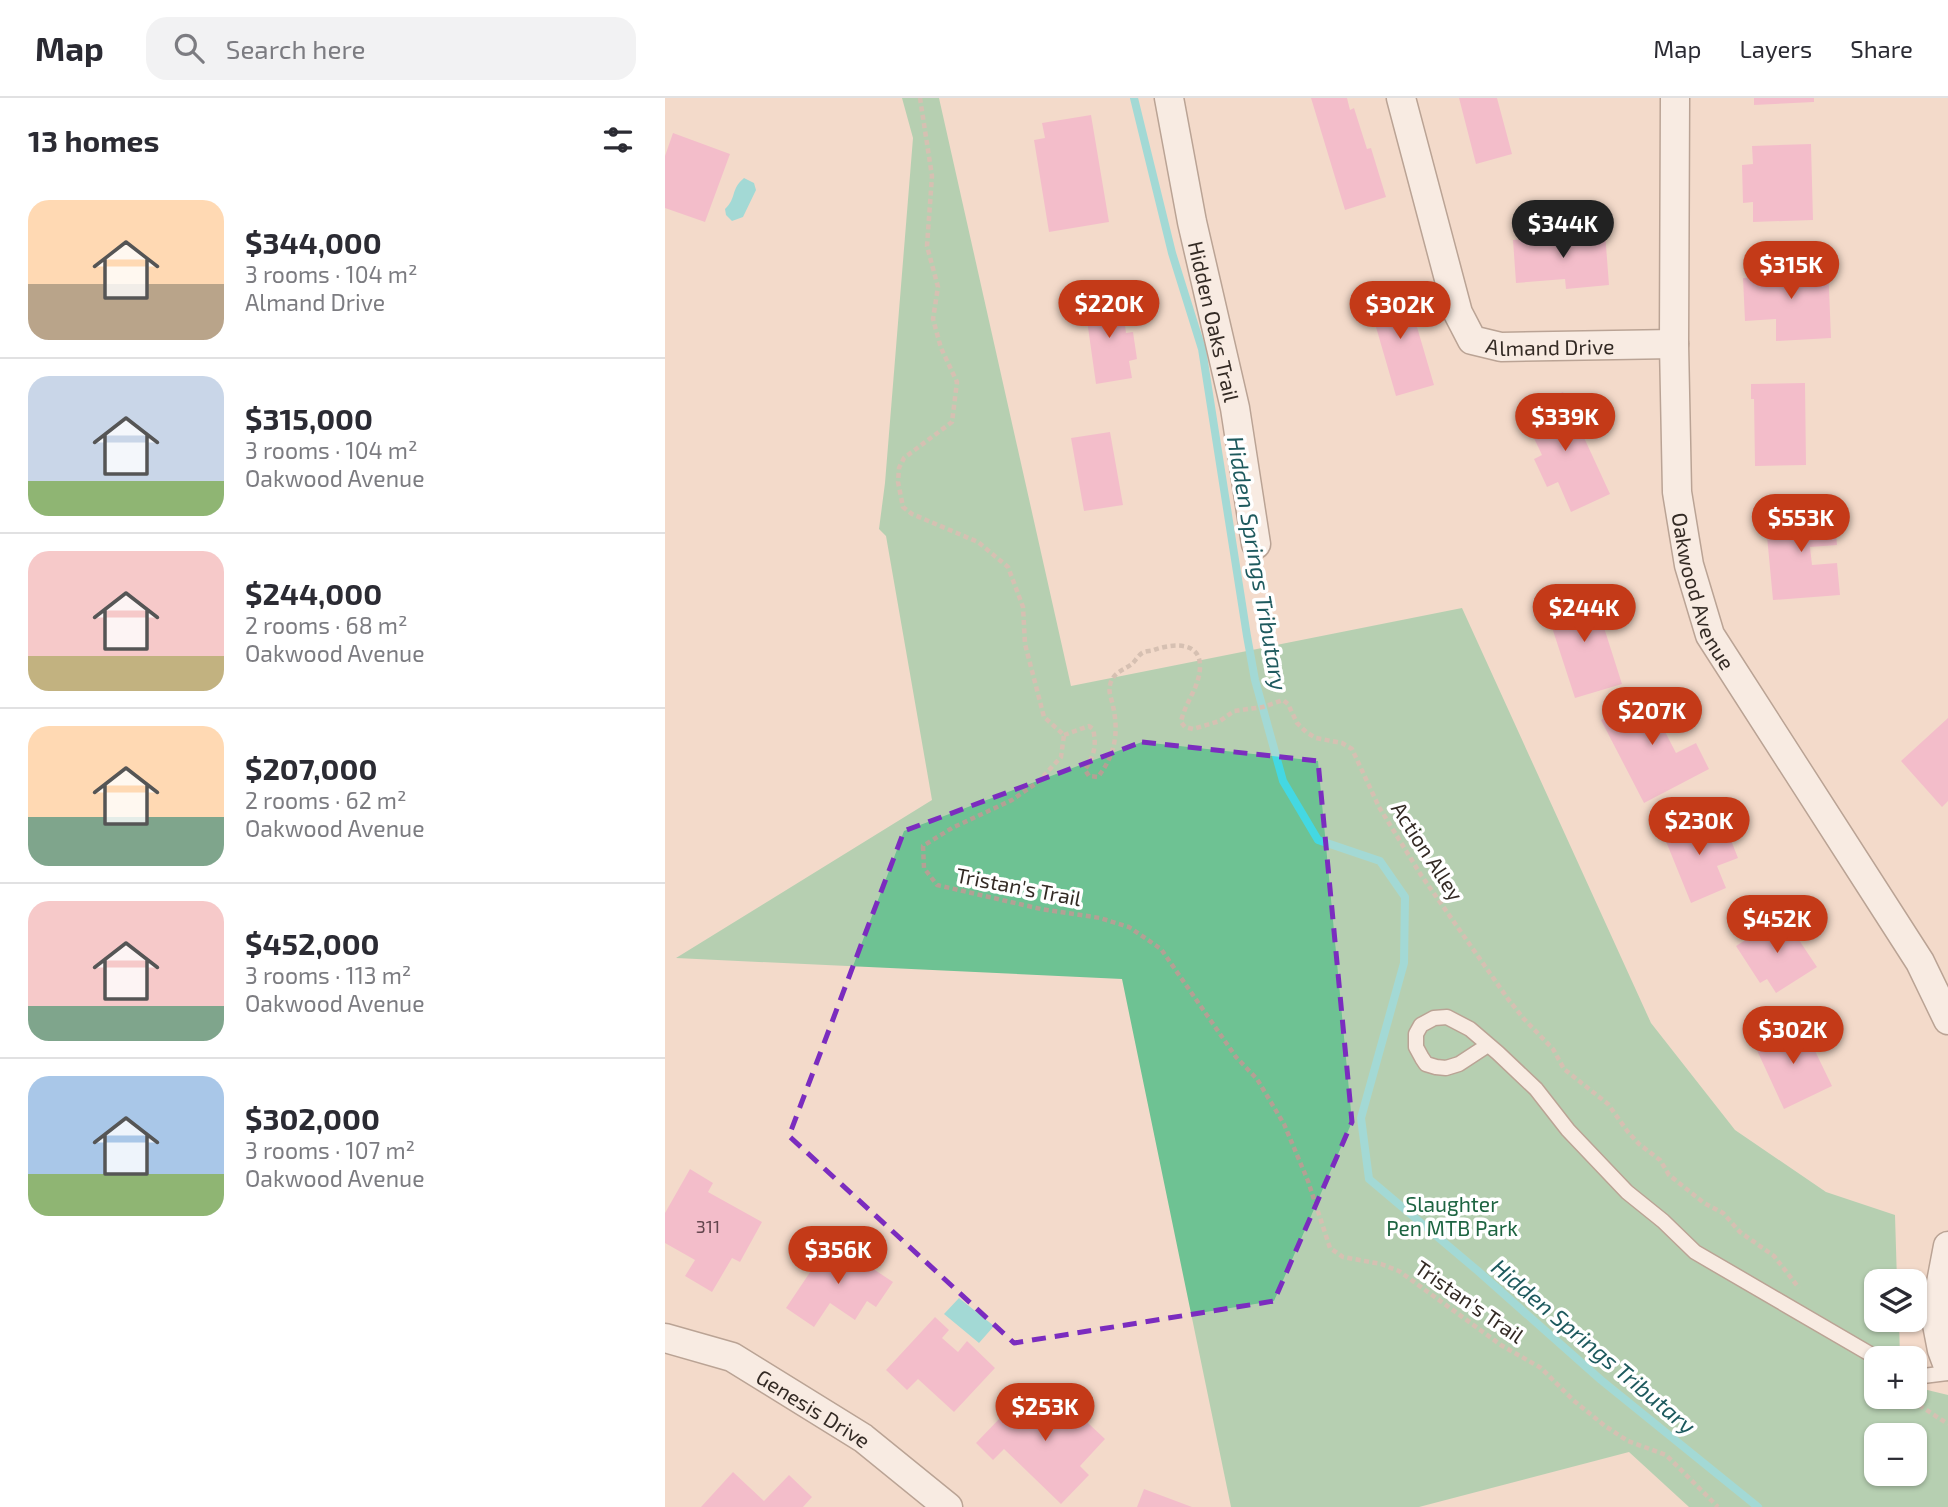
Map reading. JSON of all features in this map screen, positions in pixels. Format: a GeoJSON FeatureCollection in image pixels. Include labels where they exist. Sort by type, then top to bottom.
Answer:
{"type":"FeatureCollection","features":[{"type":"Feature","properties":{"kind":"street","name":"Hidden Oaks Trail"},"geometry":{"type":"LineString","coordinates":[[1169,98],[1192,222],[1235,408],[1256,544]]}},
{"type":"Feature","properties":{"kind":"street","name":"Almand Drive"},"geometry":{"type":"LineString","coordinates":[[1401,98],[1458,313],[1472,340],[1501,347],[1674,344]]}},
{"type":"Feature","properties":{"kind":"street","name":"Oakwood Avenue"},"geometry":{"type":"LineString","coordinates":[[1675,98],[1674,344],[1677,492],[1689,565],[1710,635],[1920,962],[1948,1020]]}},
{"type":"Feature","properties":{"kind":"street"},"geometry":{"type":"LineString","coordinates":[[1948,1246],[1935,1314],[1948,1366]]}},
{"type":"Feature","properties":{"kind":"street","name":"Genesis Drive"},"geometry":{"type":"LineString","coordinates":[[665,1338],[731,1357],[863,1438],[948,1507]]}},
{"type":"Feature","properties":{"kind":"lane"},"geometry":{"type":"LineString","coordinates":[[1488,1045],[1459,1063],[1446,1068],[1436,1067],[1426,1064],[1422,1058],[1416,1048],[1416,1034],[1421,1025],[1434,1018],[1447,1017],[1470,1029],[1488,1045],[1536,1089],[1568,1130],[1627,1192],[1696,1252],[1864,1350]]}},
{"type":"Feature","properties":{"kind":"lane"},"geometry":{"type":"LineString","coordinates":[[1927,1376],[1948,1373]]}},
{"type":"Feature","properties":{"kind":"path"},"geometry":{"type":"LineString","coordinates":[[920,98],[932,176],[927,246],[938,288],[933,319],[941,348],[957,382],[952,422],[904,458],[899,468],[899,495],[903,507],[912,514],[978,542],[1008,567],[1023,607],[1025,644],[1044,717],[1065,735]]}},
{"type":"Feature","properties":{"kind":"path","name":"Action Alley"},"geometry":{"type":"LineString","coordinates":[[1065,735],[1089,726],[1093,729],[1096,744],[1094,756],[1085,770],[1089,776],[1098,777],[1112,755],[1116,738],[1110,685],[1115,675],[1131,665],[1144,652],[1176,644],[1185,645],[1194,651],[1200,662],[1197,687],[1183,711],[1181,722],[1185,727],[1193,729],[1220,722],[1234,711],[1263,707],[1283,700],[1306,732],[1316,738],[1342,743],[1352,748],[1379,807],[1421,875],[1512,1003],[1553,1049],[1564,1069],[1608,1104],[1628,1132],[1660,1160],[1669,1175],[1704,1203],[1723,1213],[1740,1232],[1774,1256],[1790,1279],[1803,1290]]}},
{"type":"Feature","properties":{"kind":"path","name":"Tristan's Trail"},"geometry":{"type":"LineString","coordinates":[[1065,735],[1061,757],[1038,782],[1012,800],[952,828],[923,846],[924,868],[937,886],[1041,909],[1100,918],[1129,927],[1161,949],[1236,1056],[1257,1079],[1284,1124],[1308,1181],[1330,1248],[1342,1257],[1381,1264],[1399,1271],[1501,1345],[1541,1368],[1605,1426],[1628,1441],[1666,1455],[1718,1507]]}},
{"type":"Feature","properties":{"kind":"path"},"geometry":{"type":"LineString","coordinates":[[1925,1409],[1948,1424]]}},
{"type":"Feature","properties":{"kind":"highlighted area"},"geometry":{"type":"Polygon","coordinates":[[[1142,742],[1318,761],[1352,1122],[1274,1301],[1014,1343],[789,1136],[904,831],[1142,742]]]}},
{"type":"Feature","properties":{"kind":"green space","name":"Slaughter Pen MTB Park"},"geometry":{"type":"Polygon","coordinates":[[[902,98],[939,98],[1071,686],[1462,608],[1651,1023],[1735,1130],[1826,1192],[1895,1215],[1897,1269],[1864,1269],[1864,1332],[1899,1332],[1900,1346],[1864,1346],[1864,1409],[1927,1409],[1927,1390],[1948,1395],[1948,1507],[1689,1507],[1629,1452],[1419,1507],[1231,1507],[1122,979],[676,958],[932,800],[886,536],[879,529],[913,138],[902,98]]]}},
{"type":"Feature","properties":{"kind":"water"},"geometry":{"type":"Polygon","coordinates":[[[744,178],[754,183],[756,190],[743,217],[732,221],[726,215],[725,209],[744,178]]]}},
{"type":"Feature","properties":{"kind":"water"},"geometry":{"type":"Polygon","coordinates":[[[959,1298],[994,1326],[979,1343],[944,1314],[959,1298]]]}},
{"type":"Feature","properties":{"kind":"building"},"geometry":{"type":"Polygon","coordinates":[[[1311,98],[1347,98],[1350,110],[1354,108],[1367,149],[1371,148],[1386,197],[1345,210],[1311,98]]]}},
{"type":"Feature","properties":{"kind":"building"},"geometry":{"type":"Polygon","coordinates":[[[1459,98],[1497,98],[1512,154],[1476,164],[1459,98]]]}},
{"type":"Feature","properties":{"kind":"building"},"geometry":{"type":"Polygon","coordinates":[[[1754,98],[1814,98],[1814,102],[1754,105],[1754,98]]]}},
{"type":"Feature","properties":{"kind":"building"},"geometry":{"type":"Polygon","coordinates":[[[1091,115],[1109,222],[1049,232],[1034,140],[1045,138],[1042,123],[1091,115]]]}},
{"type":"Feature","properties":{"kind":"building"},"geometry":{"type":"Polygon","coordinates":[[[673,133],[730,154],[705,222],[665,208],[665,156],[673,133]]]}},
{"type":"Feature","properties":{"kind":"building"},"geometry":{"type":"Polygon","coordinates":[[[1811,144],[1813,220],[1753,222],[1753,202],[1743,203],[1742,165],[1753,164],[1752,146],[1811,144]]]}},
{"type":"Feature","properties":{"kind":"building"},"geometry":{"type":"Polygon","coordinates":[[[1605,232],[1609,285],[1566,289],[1565,279],[1516,283],[1513,240],[1605,232]]]}},
{"type":"Feature","properties":{"kind":"building"},"geometry":{"type":"Polygon","coordinates":[[[1828,264],[1831,338],[1776,341],[1776,319],[1745,321],[1743,278],[1768,277],[1767,267],[1828,264]]]}},
{"type":"Feature","properties":{"kind":"building"},"geometry":{"type":"Polygon","coordinates":[[[1405,286],[1434,385],[1396,396],[1367,296],[1405,286]]]}},
{"type":"Feature","properties":{"kind":"building"},"geometry":{"type":"Polygon","coordinates":[[[1115,294],[1119,318],[1124,317],[1126,333],[1133,332],[1137,359],[1129,361],[1132,378],[1096,384],[1084,299],[1115,294]]]}},
{"type":"Feature","properties":{"kind":"building"},"geometry":{"type":"Polygon","coordinates":[[[1805,383],[1806,465],[1755,466],[1754,399],[1751,399],[1751,384],[1805,383]]]}},
{"type":"Feature","properties":{"kind":"building"},"geometry":{"type":"Polygon","coordinates":[[[1563,392],[1610,494],[1571,512],[1558,482],[1547,487],[1534,459],[1542,455],[1521,411],[1563,392]]]}},
{"type":"Feature","properties":{"kind":"building"},"geometry":{"type":"Polygon","coordinates":[[[1110,432],[1123,505],[1084,511],[1071,438],[1110,432]]]}},
{"type":"Feature","properties":{"kind":"building"},"geometry":{"type":"Polygon","coordinates":[[[1834,509],[1837,545],[1810,547],[1812,565],[1837,563],[1840,595],[1773,600],[1765,515],[1834,509]]]}},
{"type":"Feature","properties":{"kind":"building"},"geometry":{"type":"Polygon","coordinates":[[[1592,590],[1622,684],[1575,698],[1545,606],[1592,590]]]}},
{"type":"Feature","properties":{"kind":"building"},"geometry":{"type":"Polygon","coordinates":[[[1663,687],[1675,711],[1659,720],[1676,753],[1696,743],[1709,769],[1644,803],[1601,720],[1663,687]]]}},
{"type":"Feature","properties":{"kind":"building"},"geometry":{"type":"Polygon","coordinates":[[[1948,718],[1948,801],[1942,807],[1901,761],[1948,718]]]}},
{"type":"Feature","properties":{"kind":"building"},"geometry":{"type":"Polygon","coordinates":[[[1689,817],[1696,836],[1725,825],[1738,858],[1717,866],[1726,888],[1691,903],[1661,829],[1689,817]]]}},
{"type":"Feature","properties":{"kind":"building"},"geometry":{"type":"Polygon","coordinates":[[[1783,916],[1817,967],[1776,993],[1767,979],[1760,983],[1736,946],[1783,916]]]}},
{"type":"Feature","properties":{"kind":"building"},"geometry":{"type":"Polygon","coordinates":[[[1802,1024],[1832,1086],[1784,1109],[1755,1046],[1802,1024]]]}},
{"type":"Feature","properties":{"kind":"building"},"geometry":{"type":"Polygon","coordinates":[[[690,1169],[713,1183],[708,1192],[762,1222],[740,1262],[732,1258],[712,1292],[685,1276],[695,1260],[665,1243],[665,1213],[690,1169]]]}},
{"type":"Feature","properties":{"kind":"building"},"geometry":{"type":"Polygon","coordinates":[[[831,1241],[893,1282],[876,1307],[867,1301],[855,1320],[830,1303],[814,1327],[786,1308],[831,1241]]]}},
{"type":"Feature","properties":{"kind":"building"},"geometry":{"type":"Polygon","coordinates":[[[935,1317],[949,1330],[942,1338],[958,1352],[967,1341],[995,1368],[954,1412],[918,1379],[907,1390],[886,1370],[935,1317]]]}},
{"type":"Feature","properties":{"kind":"building"},"geometry":{"type":"Polygon","coordinates":[[[1053,1390],[1105,1439],[1080,1466],[1089,1475],[1061,1504],[1004,1449],[993,1460],[976,1443],[1021,1396],[1035,1409],[1053,1390]]]}},
{"type":"Feature","properties":{"kind":"building"},"geometry":{"type":"Polygon","coordinates":[[[733,1472],[764,1501],[789,1475],[812,1497],[803,1507],[701,1507],[733,1472]]]}},
{"type":"Feature","properties":{"kind":"building"},"geometry":{"type":"Polygon","coordinates":[[[1144,1489],[1192,1507],[1137,1507],[1144,1489]]]}},
{"type":"Feature","properties":{"kind":"waterway","name":"Hidden Springs Tributary"},"geometry":{"type":"LineString","coordinates":[[1134,98],[1172,253],[1202,349],[1255,680],[1283,781],[1318,840],[1380,861],[1405,897],[1404,963],[1361,1118],[1369,1179],[1601,1380],[1758,1507]]}}]}
